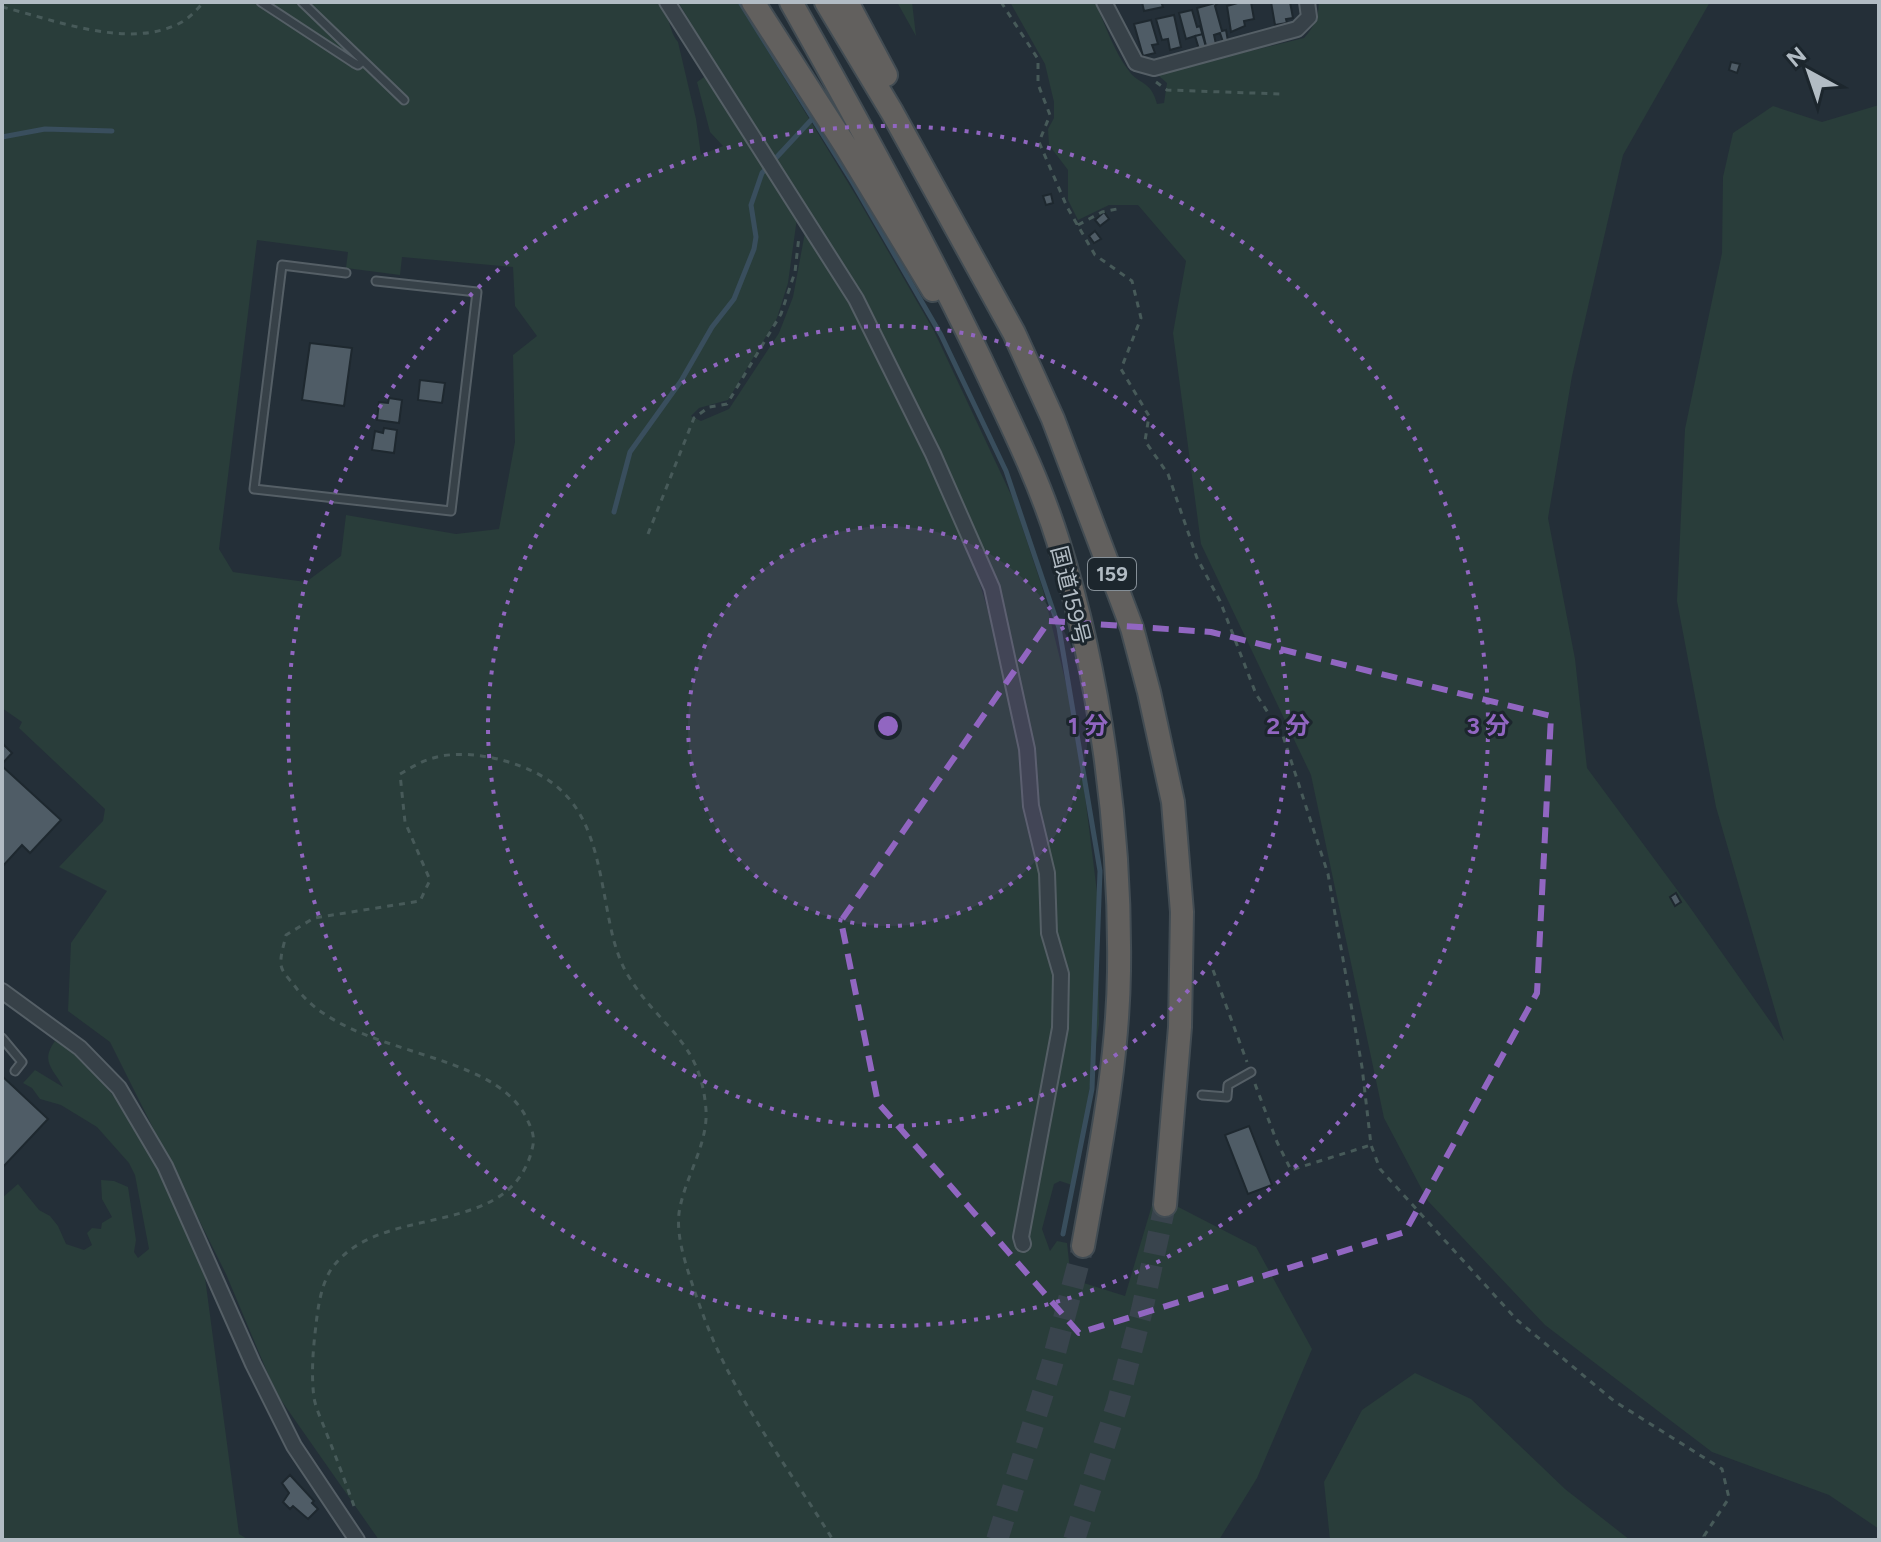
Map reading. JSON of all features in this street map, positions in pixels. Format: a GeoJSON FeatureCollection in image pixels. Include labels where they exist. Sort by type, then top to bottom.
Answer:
{"type":"FeatureCollection","features":[{"type":"Feature","properties":{"kind":"highway","name":"159"},"geometry":{"type":"LineString","coordinates":[[753,2],[942,305],[1022,447]]}},
{"type":"Feature","properties":{"kind":"highway","name":"国道159号"},"geometry":{"type":"LineString","coordinates":[[791,2],[940,273],[1022,447],[1057,539],[1076,608],[1095,698],[1110,793],[1119,972],[1108,1101],[1083,1246]]}},
{"type":"Feature","properties":{"kind":"highway","name":"国道159号"},"geometry":{"type":"LineString","coordinates":[[826,2],[892,112],[1014,333],[1053,419],[1132,628],[1173,802],[1182,912],[1180,1027],[1165,1205]]}},
{"type":"Feature","properties":{"kind":"highway","name":"159"},"geometry":{"type":"LineString","coordinates":[[847,2],[904,109],[980,268]]}},
{"type":"Feature","properties":{"kind":"street"},"geometry":{"type":"LineString","coordinates":[[667,2],[856,299],[933,454],[992,588],[1027,749],[1031,806],[1047,873],[1049,933],[1062,985],[1060,1028],[1021,1237],[1023,1244]]}},
{"type":"Feature","properties":{"kind":"street"},"geometry":{"type":"LineString","coordinates":[[1104,2],[1136,63],[1154,68],[1297,29],[1309,17],[1307,2]]}},
{"type":"Feature","properties":{"kind":"street"},"geometry":{"type":"LineString","coordinates":[[2,991],[80,1048],[119,1088],[165,1166],[253,1364],[294,1446],[357,1540]]}},
{"type":"Feature","properties":{"kind":"lane"},"geometry":{"type":"LineString","coordinates":[[261,2],[354,63],[358,65],[363,61]]}},
{"type":"Feature","properties":{"kind":"lane"},"geometry":{"type":"LineString","coordinates":[[302,2],[404,100]]}},
{"type":"Feature","properties":{"kind":"lane"},"geometry":{"type":"LineString","coordinates":[[346,273],[282,265],[254,489],[451,511],[477,292],[376,281]]}},
{"type":"Feature","properties":{"kind":"lane"},"geometry":{"type":"LineString","coordinates":[[2,1038],[22,1062],[15,1071]]}},
{"type":"Feature","properties":{"kind":"lane"},"geometry":{"type":"LineString","coordinates":[[1202,1095],[1227,1097],[1228,1085],[1251,1072]]}},
{"type":"Feature","properties":{"kind":"path"},"geometry":{"type":"LineString","coordinates":[[2,7],[127,35],[160,31],[180,23],[204,2]]}},
{"type":"Feature","properties":{"kind":"path"},"geometry":{"type":"LineString","coordinates":[[1001,2],[1038,59],[1038,84],[1050,115],[1039,142],[1095,255],[1132,281],[1141,318],[1121,369],[1149,416],[1145,441],[1168,474],[1197,558],[1225,613],[1256,694],[1283,736],[1328,874],[1362,1067],[1371,1145],[1380,1169],[1517,1320],[1614,1401],[1722,1469],[1729,1498],[1704,1536],[1707,1540]]}},
{"type":"Feature","properties":{"kind":"path"},"geometry":{"type":"LineString","coordinates":[[1167,90],[1281,94]]}},
{"type":"Feature","properties":{"kind":"path"},"geometry":{"type":"LineString","coordinates":[[1078,225],[1102,212],[1117,209]]}},
{"type":"Feature","properties":{"kind":"path"},"geometry":{"type":"LineString","coordinates":[[648,534],[694,418],[706,408],[727,404],[781,314],[795,272],[801,213]]}},
{"type":"Feature","properties":{"kind":"path"},"geometry":{"type":"LineString","coordinates":[[354,1505],[315,1401],[312,1354],[319,1301],[334,1264],[363,1240],[411,1224],[482,1207],[504,1195],[526,1166],[533,1144],[533,1132],[522,1109],[501,1089],[467,1071],[332,1021],[303,999],[281,968],[281,953],[286,935],[314,918],[420,901],[430,880],[405,822],[400,774],[428,759],[465,755],[491,757],[526,767],[556,784],[585,821],[597,854],[613,938],[628,976],[693,1055],[702,1080],[706,1124],[680,1205],[679,1232],[687,1266],[714,1343],[751,1410],[833,1540]]}},
{"type":"Feature","properties":{"kind":"path"},"geometry":{"type":"LineString","coordinates":[[1213,970],[1277,1142],[1291,1170],[1371,1145]]}},
{"type":"Feature","properties":{"kind":"highlighted area"},"geometry":{"type":"Polygon","coordinates":[[[1049,621],[1211,632],[1551,716],[1537,993],[1405,1232],[1079,1333],[878,1103],[841,921],[1049,621]]]}},
{"type":"Feature","properties":{"kind":"green space"},"geometry":{"type":"Polygon","coordinates":[[[2,2],[661,2],[678,42],[701,155],[723,146],[710,132],[697,82],[707,75],[797,218],[788,283],[777,318],[728,400],[699,408],[691,416],[701,421],[729,409],[779,333],[793,297],[806,227],[847,293],[910,420],[973,560],[1003,662],[1022,756],[1037,848],[1043,916],[1058,991],[1021,1218],[1027,1237],[1050,1130],[1064,1008],[1051,866],[985,560],[928,427],[881,335],[678,2],[738,2],[934,331],[1013,499],[1043,590],[1076,724],[1098,900],[1099,1024],[1075,1186],[1060,1181],[1054,1184],[1042,1229],[1050,1251],[1057,1241],[1067,1243],[1071,1279],[1125,1296],[1155,1195],[1256,1247],[1312,1349],[1257,1478],[1219,1540],[379,1540],[276,1393],[226,1274],[110,1042],[68,1011],[71,943],[107,891],[59,867],[103,821],[105,809],[19,728],[22,722],[2,708],[2,2]],[[257,240],[219,549],[233,572],[306,582],[341,556],[346,515],[456,534],[499,529],[515,442],[513,355],[537,336],[515,306],[513,267],[402,257],[400,275],[346,268],[348,252],[257,240]]]}},
{"type":"Feature","properties":{"kind":"green space"},"geometry":{"type":"Polygon","coordinates":[[[897,2],[912,2],[916,36],[897,2]]]}},
{"type":"Feature","properties":{"kind":"green space"},"geometry":{"type":"Polygon","coordinates":[[[1010,2],[1095,2],[1114,47],[1133,75],[1152,91],[1157,104],[1164,103],[1167,83],[1159,76],[1162,72],[1304,38],[1315,22],[1319,2],[1710,2],[1623,155],[1572,376],[1548,518],[1575,659],[1587,768],[1784,1041],[1716,807],[1677,601],[1685,429],[1722,253],[1723,177],[1733,133],[1773,106],[1822,122],[1879,105],[1879,1529],[1829,1495],[1712,1452],[1545,1325],[1428,1201],[1384,1118],[1311,775],[1201,544],[1173,333],[1186,261],[1138,205],[1109,205],[1078,220],[1068,200],[1068,170],[1049,145],[1048,129],[1054,118],[1054,102],[1045,64],[1010,2]]]}},
{"type":"Feature","properties":{"kind":"green space"},"geometry":{"type":"Polygon","coordinates":[[[55,1041],[78,1055],[139,1125],[204,1270],[239,1534],[249,1540],[2,1540],[2,1198],[18,1184],[39,1210],[50,1216],[58,1226],[66,1244],[84,1250],[92,1245],[87,1233],[92,1228],[101,1229],[102,1223],[112,1217],[102,1199],[101,1180],[114,1181],[128,1187],[136,1240],[134,1252],[138,1258],[149,1249],[135,1175],[129,1163],[97,1127],[61,1105],[40,1099],[32,1088],[23,1083],[35,1070],[63,1087],[48,1060],[55,1041]]]}},
{"type":"Feature","properties":{"kind":"green space"},"geometry":{"type":"Polygon","coordinates":[[[1415,1373],[1471,1399],[1565,1489],[1630,1540],[1330,1540],[1324,1482],[1362,1410],[1415,1373]]]}},
{"type":"Feature","properties":{"kind":"building"},"geometry":{"type":"Polygon","coordinates":[[[1142,2],[1161,2],[1163,7],[1144,11],[1142,2]]]}},
{"type":"Feature","properties":{"kind":"building"},"geometry":{"type":"Polygon","coordinates":[[[1219,2],[1215,6],[1228,41],[1223,42],[1220,33],[1214,35],[1216,44],[1206,46],[1197,8],[1219,2]]]}},
{"type":"Feature","properties":{"kind":"building"},"geometry":{"type":"Polygon","coordinates":[[[1251,2],[1254,19],[1244,21],[1245,26],[1231,32],[1227,6],[1251,2]]]}},
{"type":"Feature","properties":{"kind":"building"},"geometry":{"type":"Polygon","coordinates":[[[1271,2],[1290,2],[1293,18],[1286,19],[1287,23],[1275,25],[1271,2]]]}},
{"type":"Feature","properties":{"kind":"building"},"geometry":{"type":"Polygon","coordinates":[[[1192,10],[1206,47],[1199,49],[1195,36],[1186,39],[1179,13],[1192,10]]]}},
{"type":"Feature","properties":{"kind":"building"},"geometry":{"type":"Polygon","coordinates":[[[1174,15],[1181,47],[1170,50],[1168,39],[1162,40],[1156,19],[1174,15]]]}},
{"type":"Feature","properties":{"kind":"building"},"geometry":{"type":"Polygon","coordinates":[[[1151,20],[1158,44],[1152,45],[1155,53],[1143,56],[1134,24],[1151,20]]]}},
{"type":"Feature","properties":{"kind":"building"},"geometry":{"type":"Polygon","coordinates":[[[1203,34],[1206,47],[1199,49],[1195,36],[1203,34]]]}},
{"type":"Feature","properties":{"kind":"building"},"geometry":{"type":"Polygon","coordinates":[[[1731,62],[1740,64],[1737,73],[1729,70],[1731,62]]]}},
{"type":"Feature","properties":{"kind":"building"},"geometry":{"type":"Polygon","coordinates":[[[1051,194],[1053,203],[1046,205],[1043,196],[1051,194]]]}},
{"type":"Feature","properties":{"kind":"building"},"geometry":{"type":"Polygon","coordinates":[[[1104,212],[1109,219],[1100,226],[1095,220],[1104,212]]]}},
{"type":"Feature","properties":{"kind":"building"},"geometry":{"type":"Polygon","coordinates":[[[1095,231],[1101,239],[1094,243],[1089,236],[1095,231]]]}},
{"type":"Feature","properties":{"kind":"building"},"geometry":{"type":"Polygon","coordinates":[[[310,343],[352,348],[344,406],[302,400],[310,343]]]}},
{"type":"Feature","properties":{"kind":"building"},"geometry":{"type":"Polygon","coordinates":[[[420,380],[445,383],[442,403],[418,400],[420,380]]]}},
{"type":"Feature","properties":{"kind":"building"},"geometry":{"type":"Polygon","coordinates":[[[389,398],[402,400],[399,423],[377,420],[379,402],[388,403],[389,398]]]}},
{"type":"Feature","properties":{"kind":"building"},"geometry":{"type":"Polygon","coordinates":[[[384,428],[397,430],[394,453],[372,450],[375,431],[383,433],[384,428]]]}},
{"type":"Feature","properties":{"kind":"building"},"geometry":{"type":"Polygon","coordinates":[[[2,743],[12,753],[2,764],[2,743]]]}},
{"type":"Feature","properties":{"kind":"building"},"geometry":{"type":"Polygon","coordinates":[[[2,766],[61,820],[30,853],[22,845],[2,867],[2,766]]]}},
{"type":"Feature","properties":{"kind":"building"},"geometry":{"type":"Polygon","coordinates":[[[1676,893],[1681,902],[1675,906],[1670,897],[1676,893]]]}},
{"type":"Feature","properties":{"kind":"building"},"geometry":{"type":"Polygon","coordinates":[[[2,1076],[48,1119],[2,1168],[2,1076]]]}},
{"type":"Feature","properties":{"kind":"building"},"geometry":{"type":"Polygon","coordinates":[[[1249,1126],[1272,1185],[1248,1194],[1225,1135],[1249,1126]]]}},
{"type":"Feature","properties":{"kind":"building"},"geometry":{"type":"Polygon","coordinates":[[[290,1475],[318,1509],[308,1519],[283,1502],[289,1493],[282,1483],[290,1475]]]}},
{"type":"Feature","properties":{"kind":"waterway"},"geometry":{"type":"LineString","coordinates":[[740,2],[853,183],[941,335],[1006,471],[1059,628],[1100,871],[1092,1089],[1063,1234]]}},
{"type":"Feature","properties":{"kind":"waterway"},"geometry":{"type":"LineString","coordinates":[[614,512],[630,452],[681,381],[712,327],[734,299],[754,249],[756,237],[751,205],[762,173],[813,118]]}},
{"type":"Feature","properties":{"kind":"waterway"},"geometry":{"type":"LineString","coordinates":[[2,137],[45,129],[112,131]]}},
{"type":"Feature","properties":{"kind":"tunnel"},"geometry":{"type":"LineString","coordinates":[[1074,1540],[1118,1402],[1165,1205]]}},
{"type":"Feature","properties":{"kind":"tunnel"},"geometry":{"type":"LineString","coordinates":[[997,1540],[1052,1364],[1083,1246]]}}]}
